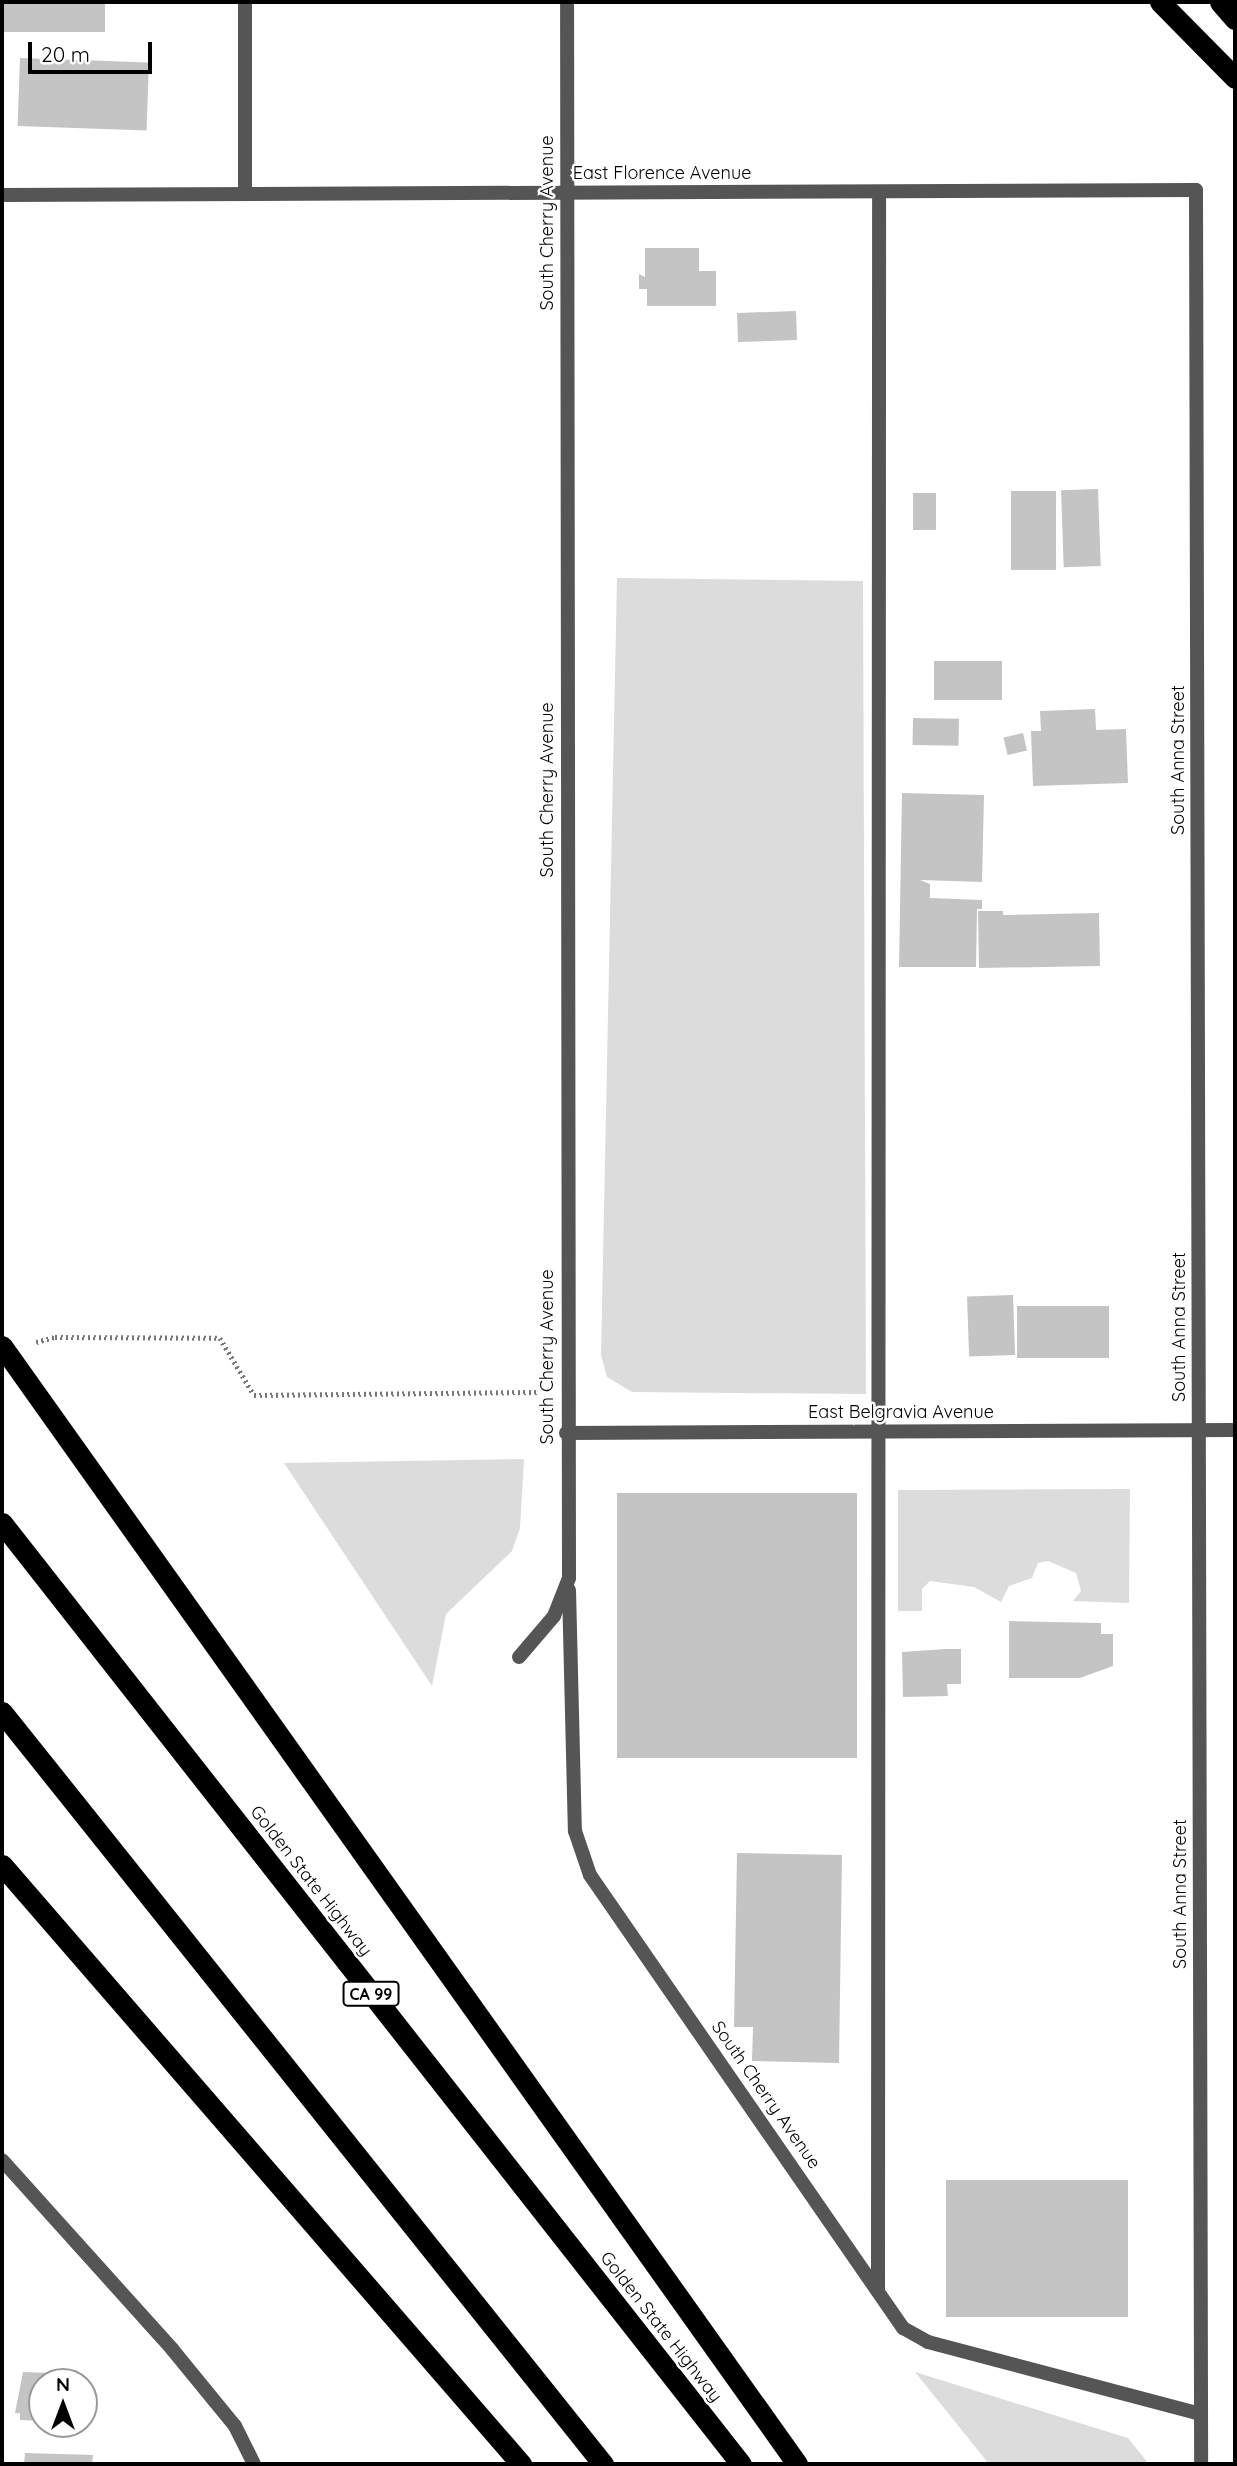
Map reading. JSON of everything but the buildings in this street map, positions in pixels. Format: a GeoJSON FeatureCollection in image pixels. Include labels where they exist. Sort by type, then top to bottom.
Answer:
{"type":"FeatureCollection","features":[{"type":"Feature","properties":{"kind":"highway"},"geometry":{"type":"LineString","coordinates":[[1160,2],[1235,78]]}},
{"type":"Feature","properties":{"kind":"highway"},"geometry":{"type":"LineString","coordinates":[[1220,2],[1235,19]]}},
{"type":"Feature","properties":{"kind":"highway"},"geometry":{"type":"LineString","coordinates":[[2,1346],[797,2464]]}},
{"type":"Feature","properties":{"kind":"highway","name":"Golden State Highway"},"geometry":{"type":"LineString","coordinates":[[2,1523],[741,2464]]}},
{"type":"Feature","properties":{"kind":"highway"},"geometry":{"type":"LineString","coordinates":[[2,1712],[603,2464]]}},
{"type":"Feature","properties":{"kind":"highway"},"geometry":{"type":"LineString","coordinates":[[2,1865],[522,2464]]}},
{"type":"Feature","properties":{"kind":"street"},"geometry":{"type":"LineString","coordinates":[[245,2],[245,194]]}},
{"type":"Feature","properties":{"kind":"street","name":"South Cherry Avenue"},"geometry":{"type":"LineString","coordinates":[[567,2],[566,1433],[575,1831],[590,1875],[903,2328],[928,2342],[1201,2414]]}},
{"type":"Feature","properties":{"kind":"street","name":"East Florence Avenue"},"geometry":{"type":"LineString","coordinates":[[2,195],[1196,190]]}},
{"type":"Feature","properties":{"kind":"street","name":"South Anna Street"},"geometry":{"type":"LineString","coordinates":[[1196,190],[1201,2464]]}},
{"type":"Feature","properties":{"kind":"street"},"geometry":{"type":"LineString","coordinates":[[878,2291],[881,1432],[879,192]]}},
{"type":"Feature","properties":{"kind":"street","name":"East Belgravia Avenue"},"geometry":{"type":"LineString","coordinates":[[566,1433],[1235,1430]]}},
{"type":"Feature","properties":{"kind":"street","name":"South Cherry Avenue"},"geometry":{"type":"LineString","coordinates":[[519,1657],[554,1616],[569,1578]]}},
{"type":"Feature","properties":{"kind":"street"},"geometry":{"type":"LineString","coordinates":[[2,2160],[172,2349],[235,2426],[254,2464]]}},
{"type":"Feature","properties":{"kind":"path"},"geometry":{"type":"LineString","coordinates":[[55,1337],[220,1338],[254,1395],[566,1392]]}},
{"type":"Feature","properties":{"kind":"shaded area"},"geometry":{"type":"Polygon","coordinates":[[[617,578],[863,581],[866,1394],[632,1392],[607,1377],[601,1355],[617,578]]]}},
{"type":"Feature","properties":{"kind":"shaded area"},"geometry":{"type":"Polygon","coordinates":[[[524,1459],[520,1528],[512,1551],[446,1614],[432,1686],[284,1463],[524,1459]]]}},
{"type":"Feature","properties":{"kind":"shaded area"},"geometry":{"type":"Polygon","coordinates":[[[1130,1489],[1129,1603],[1073,1601],[1081,1591],[1076,1573],[1048,1561],[1038,1563],[1032,1578],[1009,1586],[1001,1602],[974,1587],[930,1581],[922,1589],[922,1611],[898,1611],[898,1490],[1130,1489]]]}},
{"type":"Feature","properties":{"kind":"shaded area"},"geometry":{"type":"Polygon","coordinates":[[[915,2372],[1128,2438],[1149,2464],[989,2464],[915,2372]]]}}]}
